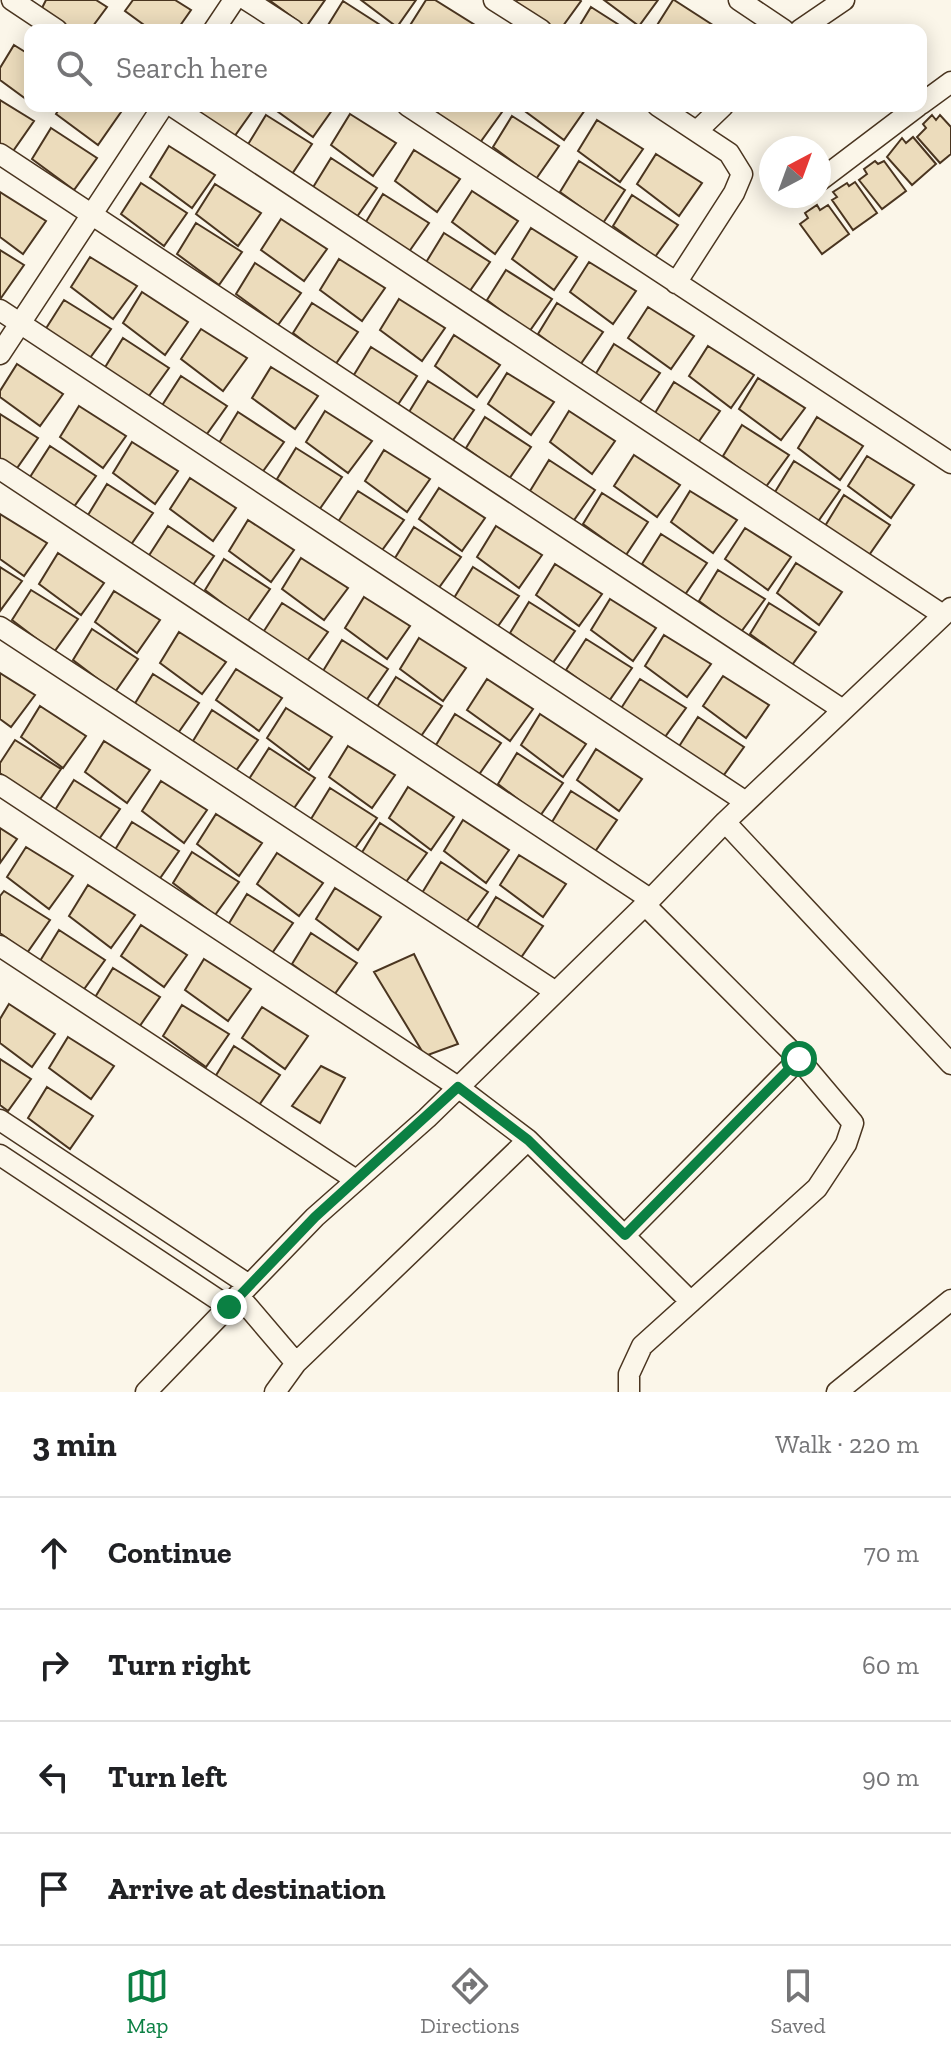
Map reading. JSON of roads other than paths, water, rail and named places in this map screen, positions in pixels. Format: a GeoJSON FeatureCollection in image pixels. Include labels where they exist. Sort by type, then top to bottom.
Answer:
{"type":"FeatureCollection","features":[{"type":"Feature","properties":{"kind":"street"},"geometry":{"type":"LineString","coordinates":[[12,0],[48,24]]}},
{"type":"Feature","properties":{"kind":"street"},"geometry":{"type":"LineString","coordinates":[[218,24],[234,0]]}},
{"type":"Feature","properties":{"kind":"street"},"geometry":{"type":"LineString","coordinates":[[247,0],[284,24]]}},
{"type":"Feature","properties":{"kind":"street"},"geometry":{"type":"LineString","coordinates":[[494,0],[532,24]]}},
{"type":"Feature","properties":{"kind":"street"},"geometry":{"type":"LineString","coordinates":[[739,0],[775,24]]}},
{"type":"Feature","properties":{"kind":"street"},"geometry":{"type":"LineString","coordinates":[[809,24],[844,0]]}},
{"type":"Feature","properties":{"kind":"street"},"geometry":{"type":"LineString","coordinates":[[927,100],[951,82]]}},
{"type":"Feature","properties":{"kind":"street"},"geometry":{"type":"LineString","coordinates":[[0,354],[159,112]]}},
{"type":"Feature","properties":{"kind":"street"},"geometry":{"type":"LineString","coordinates":[[155,1389],[315,1217],[458,1087],[648,902],[725,822],[947,611],[181,112]]}},
{"type":"Feature","properties":{"kind":"street"},"geometry":{"type":"LineString","coordinates":[[417,112],[951,463]]}},
{"type":"Feature","properties":{"kind":"street"},"geometry":{"type":"LineString","coordinates":[[667,112],[729,153],[742,174],[734,193],[676,283]]}},
{"type":"Feature","properties":{"kind":"street"},"geometry":{"type":"LineString","coordinates":[[697,131],[717,112]]}},
{"type":"Feature","properties":{"kind":"street"},"geometry":{"type":"LineString","coordinates":[[831,172],[911,112]]}},
{"type":"Feature","properties":{"kind":"street"},"geometry":{"type":"LineString","coordinates":[[0,154],[843,710]]}},
{"type":"Feature","properties":{"kind":"street"},"geometry":{"type":"LineString","coordinates":[[0,310],[746,802]]}},
{"type":"Feature","properties":{"kind":"street"},"geometry":{"type":"LineString","coordinates":[[0,469],[648,902],[799,1059],[853,1123],[846,1144],[817,1188],[642,1346],[629,1374],[629,1392]]}},
{"type":"Feature","properties":{"kind":"street"},"geometry":{"type":"LineString","coordinates":[[0,627],[556,992]]}},
{"type":"Feature","properties":{"kind":"street"},"geometry":{"type":"LineString","coordinates":[[0,785],[458,1087],[528,1140],[691,1302]]}},
{"type":"Feature","properties":{"kind":"street"},"geometry":{"type":"LineString","coordinates":[[725,822],[951,1064]]}},
{"type":"Feature","properties":{"kind":"street"},"geometry":{"type":"LineString","coordinates":[[0,946],[356,1180]]}},
{"type":"Feature","properties":{"kind":"street"},"geometry":{"type":"LineString","coordinates":[[625,1235],[799,1059]]}},
{"type":"Feature","properties":{"kind":"street"},"geometry":{"type":"LineString","coordinates":[[0,1120],[239,1296],[296,1363]]}},
{"type":"Feature","properties":{"kind":"street"},"geometry":{"type":"LineString","coordinates":[[275,1392],[296,1363],[528,1140]]}},
{"type":"Feature","properties":{"kind":"street"},"geometry":{"type":"LineString","coordinates":[[0,1155],[239,1296]]}},
{"type":"Feature","properties":{"kind":"street"},"geometry":{"type":"LineString","coordinates":[[837,1392],[951,1300]]}}]}
